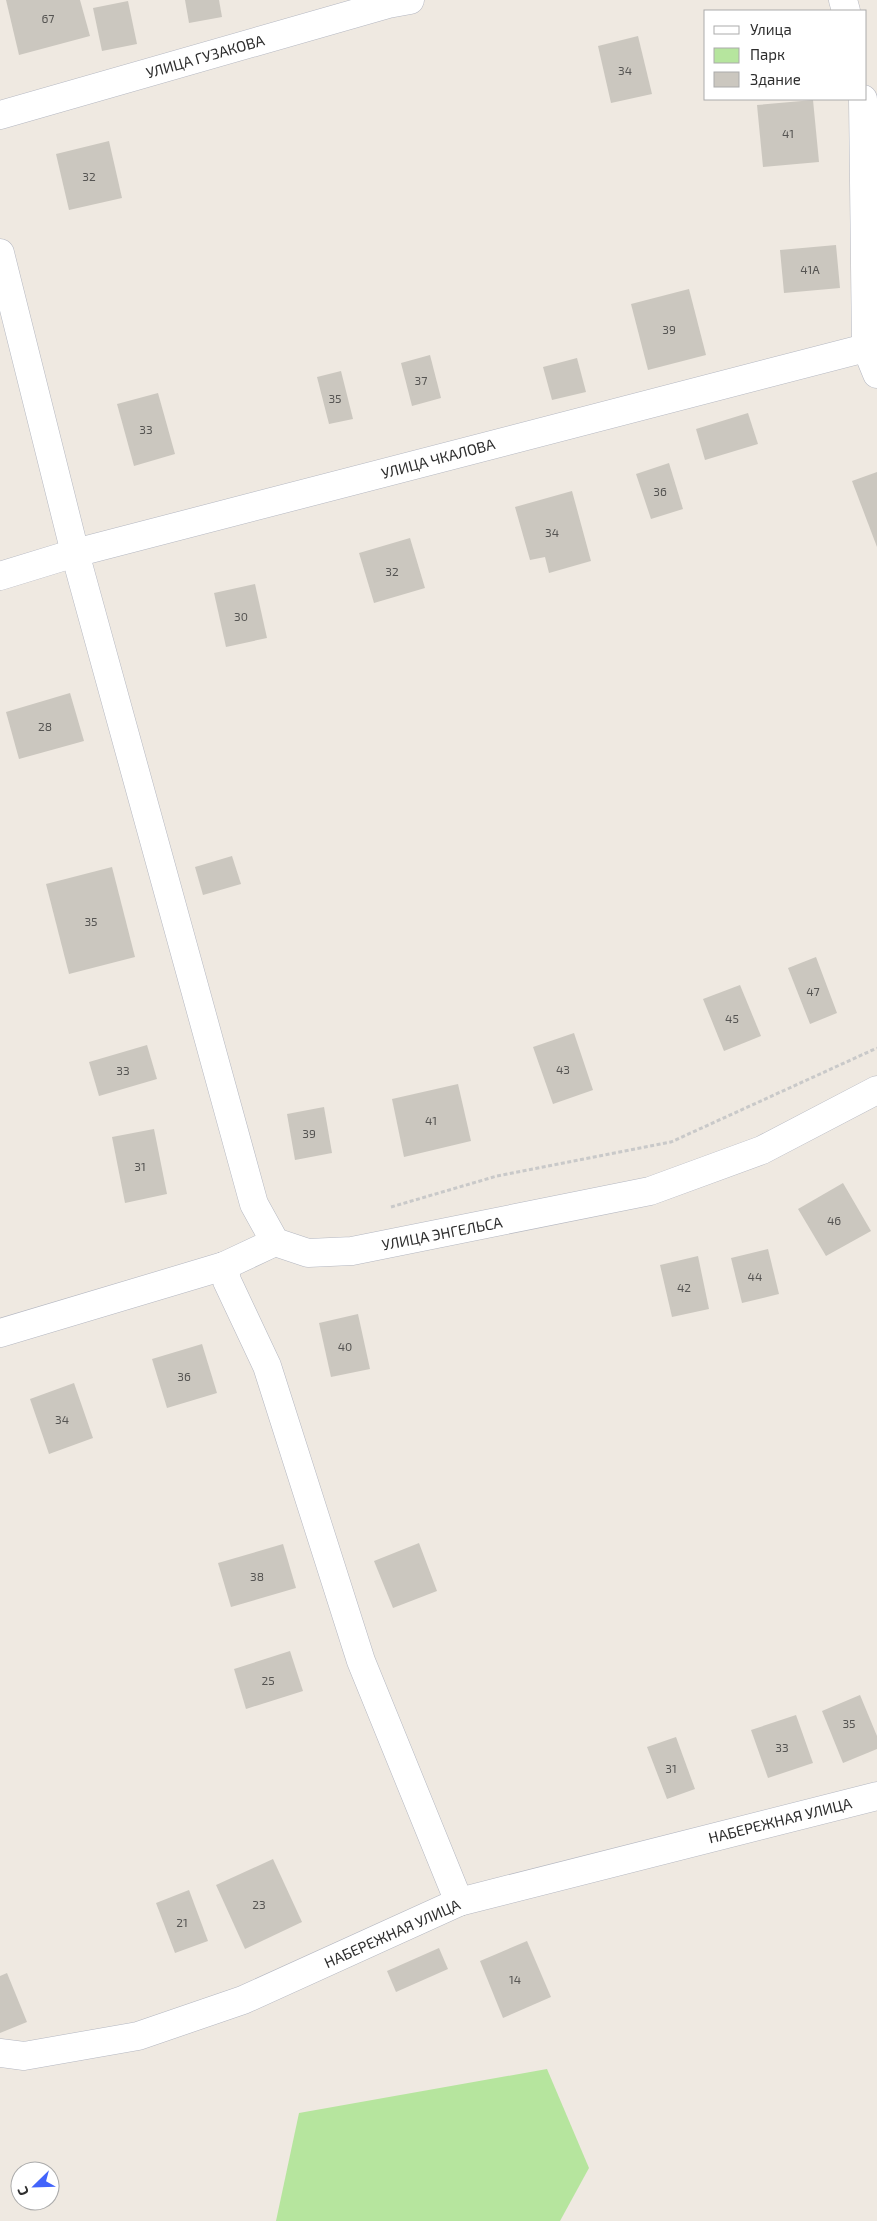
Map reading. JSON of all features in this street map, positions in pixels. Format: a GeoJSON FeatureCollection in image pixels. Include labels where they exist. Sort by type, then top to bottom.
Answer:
{"type":"FeatureCollection","features":[{"type":"Feature","properties":{"kind":"street","name":"УЛИЦА ГУЗАКОВА"},"geometry":{"type":"LineString","coordinates":[[0,115],[388,4],[410,0]]}},
{"type":"Feature","properties":{"kind":"street"},"geometry":{"type":"LineString","coordinates":[[863,100],[872,346],[877,374]]}},
{"type":"Feature","properties":{"kind":"street"},"geometry":{"type":"LineString","coordinates":[[0,253],[75,553],[254,1204],[275,1242],[224,1266],[0,1333]]}},
{"type":"Feature","properties":{"kind":"street","name":"УЛИЦА ЧКАЛОВА"},"geometry":{"type":"LineString","coordinates":[[0,576],[75,553],[872,346]]}},
{"type":"Feature","properties":{"kind":"street","name":"УЛИЦА ЭНГЕЛЬСА"},"geometry":{"type":"LineString","coordinates":[[275,1242],[308,1253],[352,1251],[650,1191],[762,1150],[877,1090]]}},
{"type":"Feature","properties":{"kind":"street"},"geometry":{"type":"LineString","coordinates":[[224,1266],[227,1281],[267,1366],[361,1661],[459,1902]]}},
{"type":"Feature","properties":{"kind":"street","name":"НАБЕРЕЖНАЯ УЛИЦА"},"geometry":{"type":"LineString","coordinates":[[0,2053],[24,2056],[138,2036],[243,2000],[459,1902],[877,1796]]}},
{"type":"Feature","properties":{"kind":"path"},"geometry":{"type":"LineString","coordinates":[[386,1209],[497,1176],[671,1142],[877,1048]]}},
{"type":"Feature","properties":{"kind":"green space"},"geometry":{"type":"Polygon","coordinates":[[[547,2069],[589,2168],[560,2221],[276,2221],[299,2113],[547,2069]]]}},
{"type":"Feature","properties":{"kind":"building"},"geometry":{"type":"Polygon","coordinates":[[[6,0],[80,0],[90,36],[19,55],[6,0]]]}},
{"type":"Feature","properties":{"kind":"building"},"geometry":{"type":"Polygon","coordinates":[[[185,0],[219,0],[222,17],[189,23],[185,0]]]}},
{"type":"Feature","properties":{"kind":"building"},"geometry":{"type":"Polygon","coordinates":[[[128,1],[137,44],[102,51],[93,8],[128,1]]]}},
{"type":"Feature","properties":{"kind":"building"},"geometry":{"type":"Polygon","coordinates":[[[638,36],[652,94],[611,103],[598,46],[638,36]]]}},
{"type":"Feature","properties":{"kind":"building"},"geometry":{"type":"Polygon","coordinates":[[[813,100],[819,162],[763,167],[757,105],[813,100]]]}},
{"type":"Feature","properties":{"kind":"building"},"geometry":{"type":"Polygon","coordinates":[[[109,141],[122,198],[69,210],[56,154],[109,141]]]}},
{"type":"Feature","properties":{"kind":"building"},"geometry":{"type":"Polygon","coordinates":[[[836,245],[840,288],[784,293],[780,250],[836,245]]]}},
{"type":"Feature","properties":{"kind":"building"},"geometry":{"type":"Polygon","coordinates":[[[689,289],[706,355],[648,370],[631,304],[689,289]]]}},
{"type":"Feature","properties":{"kind":"building"},"geometry":{"type":"Polygon","coordinates":[[[430,355],[441,398],[412,406],[401,363],[430,355]]]}},
{"type":"Feature","properties":{"kind":"building"},"geometry":{"type":"Polygon","coordinates":[[[577,358],[586,392],[552,400],[543,367],[577,358]]]}},
{"type":"Feature","properties":{"kind":"building"},"geometry":{"type":"Polygon","coordinates":[[[341,371],[353,419],[329,424],[317,377],[341,371]]]}},
{"type":"Feature","properties":{"kind":"building"},"geometry":{"type":"Polygon","coordinates":[[[158,393],[175,454],[134,466],[117,404],[158,393]]]}},
{"type":"Feature","properties":{"kind":"building"},"geometry":{"type":"Polygon","coordinates":[[[748,413],[758,444],[705,460],[696,429],[748,413]]]}},
{"type":"Feature","properties":{"kind":"building"},"geometry":{"type":"Polygon","coordinates":[[[669,463],[683,509],[651,519],[636,474],[669,463]]]}},
{"type":"Feature","properties":{"kind":"building"},"geometry":{"type":"Polygon","coordinates":[[[877,472],[877,547],[852,481],[877,472]]]}},
{"type":"Feature","properties":{"kind":"building"},"geometry":{"type":"Polygon","coordinates":[[[572,491],[591,561],[549,573],[545,557],[530,560],[515,507],[572,491]]]}},
{"type":"Feature","properties":{"kind":"building"},"geometry":{"type":"Polygon","coordinates":[[[410,538],[425,588],[374,603],[359,553],[410,538]]]}},
{"type":"Feature","properties":{"kind":"building"},"geometry":{"type":"Polygon","coordinates":[[[255,584],[267,638],[226,647],[214,593],[255,584]]]}},
{"type":"Feature","properties":{"kind":"building"},"geometry":{"type":"Polygon","coordinates":[[[70,693],[84,741],[19,759],[6,712],[70,693]]]}},
{"type":"Feature","properties":{"kind":"building"},"geometry":{"type":"Polygon","coordinates":[[[232,856],[241,884],[203,895],[195,867],[232,856]]]}},
{"type":"Feature","properties":{"kind":"building"},"geometry":{"type":"Polygon","coordinates":[[[112,867],[135,957],[69,974],[46,884],[112,867]]]}},
{"type":"Feature","properties":{"kind":"building"},"geometry":{"type":"Polygon","coordinates":[[[816,957],[837,1013],[810,1024],[788,968],[816,957]]]}},
{"type":"Feature","properties":{"kind":"building"},"geometry":{"type":"Polygon","coordinates":[[[740,985],[761,1036],[724,1051],[703,999],[740,985]]]}},
{"type":"Feature","properties":{"kind":"building"},"geometry":{"type":"Polygon","coordinates":[[[574,1033],[593,1090],[553,1104],[533,1047],[574,1033]]]}},
{"type":"Feature","properties":{"kind":"building"},"geometry":{"type":"Polygon","coordinates":[[[147,1045],[157,1079],[99,1096],[89,1062],[147,1045]]]}},
{"type":"Feature","properties":{"kind":"building"},"geometry":{"type":"Polygon","coordinates":[[[458,1084],[471,1141],[404,1157],[392,1099],[458,1084]]]}},
{"type":"Feature","properties":{"kind":"building"},"geometry":{"type":"Polygon","coordinates":[[[324,1107],[332,1153],[295,1160],[287,1114],[324,1107]]]}},
{"type":"Feature","properties":{"kind":"building"},"geometry":{"type":"Polygon","coordinates":[[[154,1129],[167,1194],[125,1203],[112,1137],[154,1129]]]}},
{"type":"Feature","properties":{"kind":"building"},"geometry":{"type":"Polygon","coordinates":[[[843,1183],[871,1231],[826,1256],[798,1209],[843,1183]]]}},
{"type":"Feature","properties":{"kind":"building"},"geometry":{"type":"Polygon","coordinates":[[[768,1249],[779,1294],[742,1303],[731,1258],[768,1249]]]}},
{"type":"Feature","properties":{"kind":"building"},"geometry":{"type":"Polygon","coordinates":[[[698,1256],[709,1309],[672,1317],[660,1265],[698,1256]]]}},
{"type":"Feature","properties":{"kind":"building"},"geometry":{"type":"Polygon","coordinates":[[[358,1314],[370,1369],[331,1377],[319,1323],[358,1314]]]}},
{"type":"Feature","properties":{"kind":"building"},"geometry":{"type":"Polygon","coordinates":[[[202,1344],[217,1393],[167,1408],[152,1359],[202,1344]]]}},
{"type":"Feature","properties":{"kind":"building"},"geometry":{"type":"Polygon","coordinates":[[[74,1383],[93,1438],[49,1454],[30,1399],[74,1383]]]}},
{"type":"Feature","properties":{"kind":"building"},"geometry":{"type":"Polygon","coordinates":[[[419,1543],[437,1591],[393,1608],[374,1561],[419,1543]]]}},
{"type":"Feature","properties":{"kind":"building"},"geometry":{"type":"Polygon","coordinates":[[[283,1544],[296,1588],[231,1607],[218,1563],[283,1544]]]}},
{"type":"Feature","properties":{"kind":"building"},"geometry":{"type":"Polygon","coordinates":[[[290,1651],[303,1691],[246,1709],[234,1669],[290,1651]]]}},
{"type":"Feature","properties":{"kind":"building"},"geometry":{"type":"Polygon","coordinates":[[[860,1695],[877,1736],[877,1749],[843,1763],[822,1711],[860,1695]]]}},
{"type":"Feature","properties":{"kind":"building"},"geometry":{"type":"Polygon","coordinates":[[[796,1715],[813,1763],[768,1778],[751,1730],[796,1715]]]}},
{"type":"Feature","properties":{"kind":"building"},"geometry":{"type":"Polygon","coordinates":[[[676,1737],[695,1789],[667,1799],[647,1747],[676,1737]]]}},
{"type":"Feature","properties":{"kind":"building"},"geometry":{"type":"Polygon","coordinates":[[[273,1859],[302,1922],[245,1949],[216,1885],[273,1859]]]}},
{"type":"Feature","properties":{"kind":"building"},"geometry":{"type":"Polygon","coordinates":[[[189,1890],[208,1941],[175,1953],[156,1903],[189,1890]]]}},
{"type":"Feature","properties":{"kind":"building"},"geometry":{"type":"Polygon","coordinates":[[[527,1941],[551,1997],[503,2018],[480,1961],[527,1941]]]}},
{"type":"Feature","properties":{"kind":"building"},"geometry":{"type":"Polygon","coordinates":[[[439,1948],[448,1969],[396,1992],[387,1971],[439,1948]]]}},
{"type":"Feature","properties":{"kind":"building"},"geometry":{"type":"Polygon","coordinates":[[[7,1973],[27,2022],[0,2033],[0,1976],[7,1973]]]}}]}
